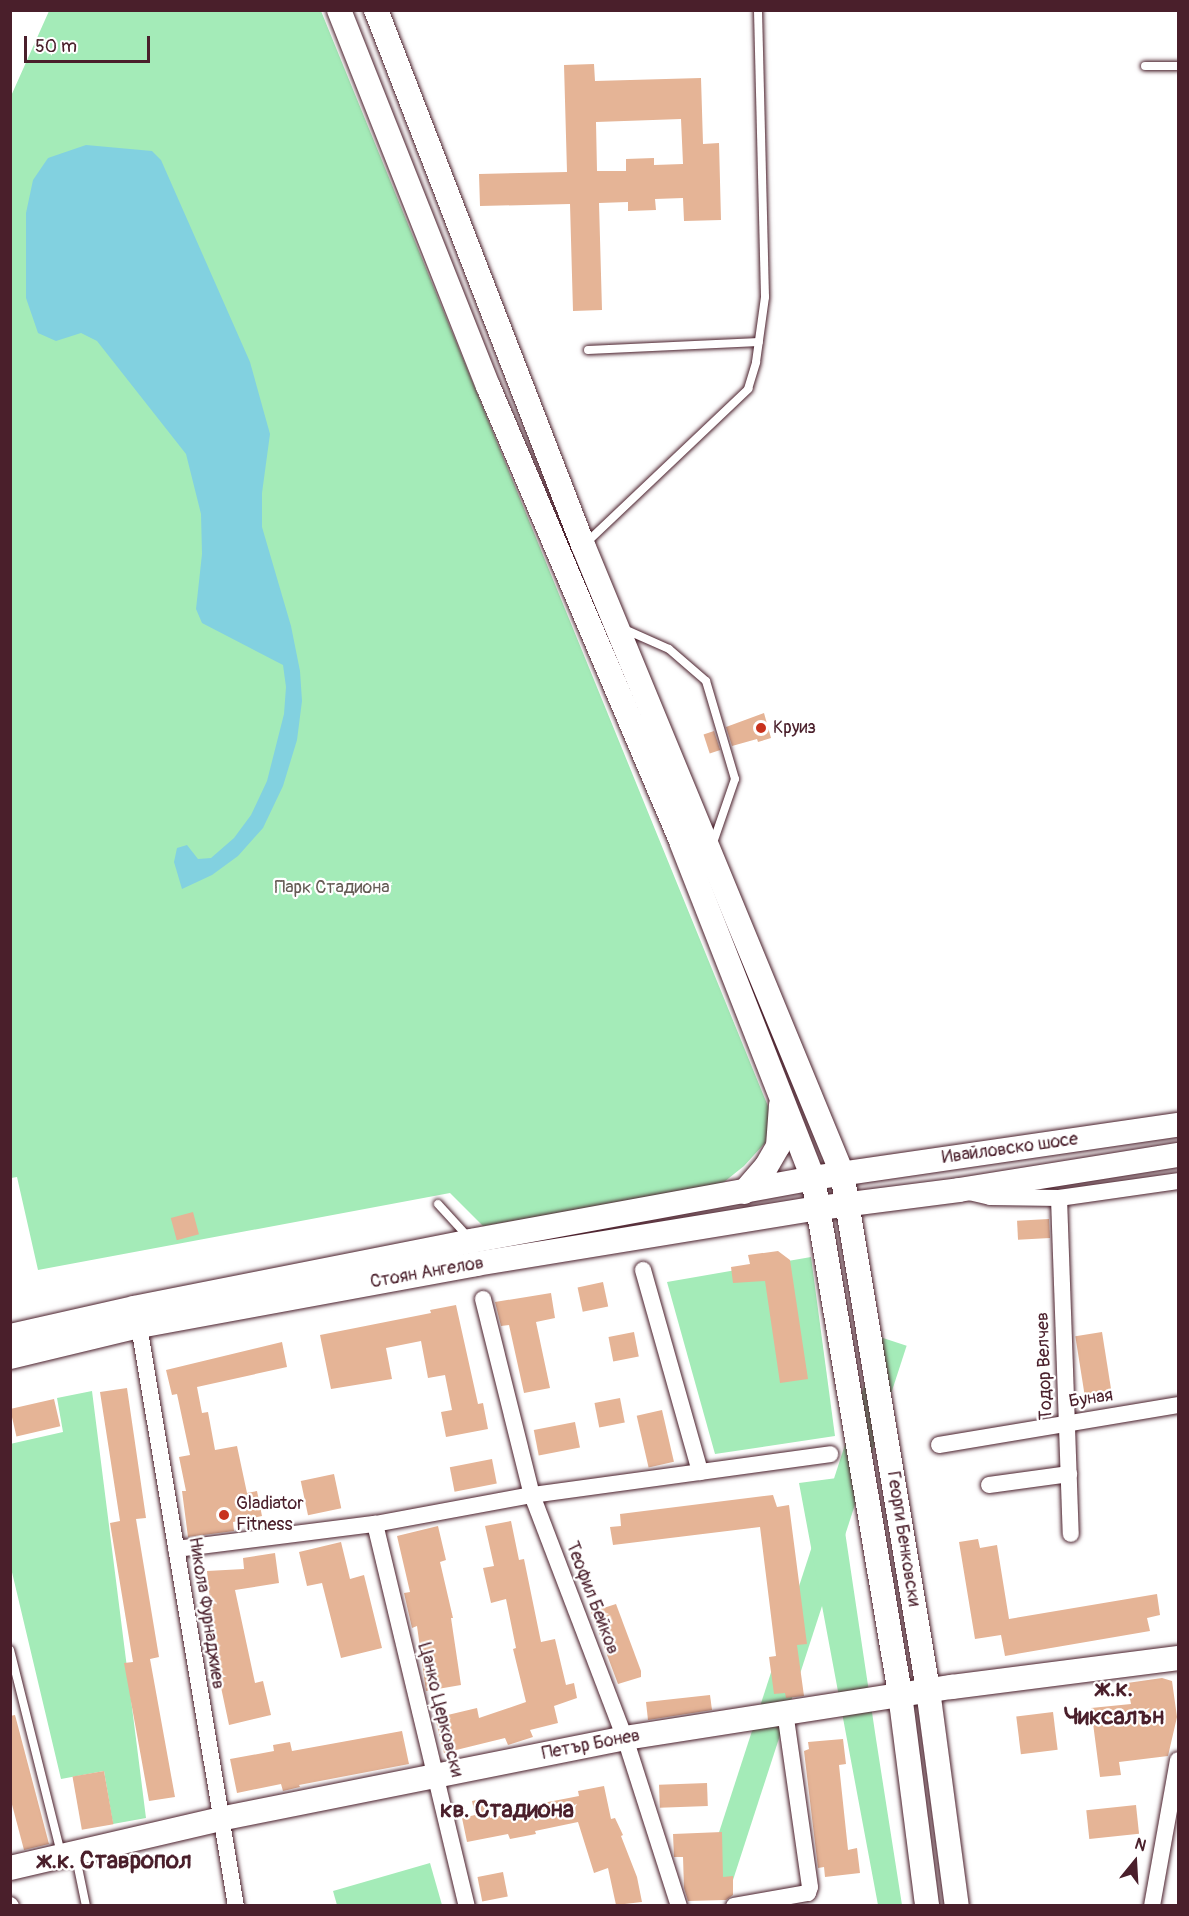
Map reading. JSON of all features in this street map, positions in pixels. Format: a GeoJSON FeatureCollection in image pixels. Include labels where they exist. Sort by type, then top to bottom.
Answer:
{"type":"FeatureCollection","features":[{"type":"Feature","properties":{"kind":"main road","name":"Георги Бенковски"},"geometry":{"type":"LineString","coordinates":[[339,10],[489,386],[682,844],[813,1178],[900,1694],[927,1905]]}},
{"type":"Feature","properties":{"kind":"main road","name":"Георги Бенковски"},"geometry":{"type":"LineString","coordinates":[[376,10],[583,545],[842,1173],[928,1690],[957,1905]]}},
{"type":"Feature","properties":{"kind":"main road"},"geometry":{"type":"LineString","coordinates":[[744,1192],[766,1167],[778,1146],[782,1122],[781,1093]]}},
{"type":"Feature","properties":{"kind":"main road","name":"Ивайловско шосе"},"geometry":{"type":"LineString","coordinates":[[842,1173],[1179,1125]]}},
{"type":"Feature","properties":{"kind":"main road","name":"Ивайловско шосе"},"geometry":{"type":"LineString","coordinates":[[847,1204],[959,1190],[1179,1155]]}},
{"type":"Feature","properties":{"kind":"main road","name":"Стоян Ангелов"},"geometry":{"type":"LineString","coordinates":[[10,1336],[146,1306],[471,1241],[842,1173]]}},
{"type":"Feature","properties":{"kind":"main road","name":"Стоян Ангелов"},"geometry":{"type":"LineString","coordinates":[[10,1357],[139,1326],[476,1264],[847,1204]]}},
{"type":"Feature","properties":{"kind":"main road","name":"Петър Бонев"},"geometry":{"type":"LineString","coordinates":[[10,1868],[220,1819],[625,1738],[900,1694],[1179,1658]]}},
{"type":"Feature","properties":{"kind":"street"},"geometry":{"type":"LineString","coordinates":[[959,1190],[990,1197],[1059,1198],[1179,1181]]}},
{"type":"Feature","properties":{"kind":"street","name":"Тодор Велчев"},"geometry":{"type":"LineString","coordinates":[[1059,1198],[1071,1534]]}},
{"type":"Feature","properties":{"kind":"street"},"geometry":{"type":"LineString","coordinates":[[643,1270],[700,1472]]}},
{"type":"Feature","properties":{"kind":"street","name":"Теофил Бейков"},"geometry":{"type":"LineString","coordinates":[[483,1299],[532,1495],[625,1738],[679,1905]]}},
{"type":"Feature","properties":{"kind":"street","name":"Никола Фурнаджиев"},"geometry":{"type":"LineString","coordinates":[[139,1326],[236,1905]]}},
{"type":"Feature","properties":{"kind":"street","name":"Буная"},"geometry":{"type":"LineString","coordinates":[[939,1445],[1179,1405]]}},
{"type":"Feature","properties":{"kind":"street"},"geometry":{"type":"LineString","coordinates":[[176,1549],[375,1524],[532,1495],[830,1454]]}},
{"type":"Feature","properties":{"kind":"street"},"geometry":{"type":"LineString","coordinates":[[989,1485],[1069,1474]]}},
{"type":"Feature","properties":{"kind":"street","name":"Цанко Церковски"},"geometry":{"type":"LineString","coordinates":[[375,1524],[467,1905]]}},
{"type":"Feature","properties":{"kind":"street"},"geometry":{"type":"LineString","coordinates":[[734,1905],[808,1893],[785,1712]]}},
{"type":"Feature","properties":{"kind":"street"},"geometry":{"type":"LineString","coordinates":[[1152,1905],[1179,1760]]}},
{"type":"Feature","properties":{"kind":"lane"},"geometry":{"type":"LineString","coordinates":[[583,545],[748,389],[759,342],[765,297],[758,10]]}},
{"type":"Feature","properties":{"kind":"lane"},"geometry":{"type":"LineString","coordinates":[[1145,66],[1179,66]]}},
{"type":"Feature","properties":{"kind":"lane"},"geometry":{"type":"LineString","coordinates":[[588,350],[759,342]]}},
{"type":"Feature","properties":{"kind":"lane"},"geometry":{"type":"LineString","coordinates":[[616,626],[669,649],[706,681],[735,779],[710,852]]}},
{"type":"Feature","properties":{"kind":"lane"},"geometry":{"type":"LineString","coordinates":[[438,1204],[471,1241]]}},
{"type":"Feature","properties":{"kind":"lane"},"geometry":{"type":"LineString","coordinates":[[10,1650],[86,1905]]}},
{"type":"Feature","properties":{"kind":"green space","name":"Парк Стадиона"},"geometry":{"type":"Polygon","coordinates":[[[49,11],[321,11],[772,1116],[765,1143],[744,1166],[719,1186],[483,1226],[450,1193],[38,1270],[17,1177],[11,1178],[11,96],[49,11]]]}},
{"type":"Feature","properties":{"kind":"green space"},"geometry":{"type":"Polygon","coordinates":[[[811,1257],[835,1436],[715,1454],[667,1282],[811,1257]]]}},
{"type":"Feature","properties":{"kind":"green space"},"geometry":{"type":"Polygon","coordinates":[[[880,1337],[907,1346],[729,1893],[702,1884],[880,1337]]]}},
{"type":"Feature","properties":{"kind":"green space"},"geometry":{"type":"Polygon","coordinates":[[[92,1391],[146,1818],[113,1824],[104,1771],[61,1779],[11,1568],[10,1444],[63,1432],[57,1398],[92,1391]]]}},
{"type":"Feature","properties":{"kind":"green space"},"geometry":{"type":"Polygon","coordinates":[[[837,1478],[902,1905],[878,1905],[799,1483],[837,1478]]]}},
{"type":"Feature","properties":{"kind":"green space"},"geometry":{"type":"Polygon","coordinates":[[[430,1863],[442,1905],[337,1905],[333,1891],[430,1863]]]}},
{"type":"Feature","properties":{"kind":"water"},"geometry":{"type":"Polygon","coordinates":[[[86,145],[152,151],[161,160],[250,362],[270,434],[262,493],[262,527],[291,626],[300,671],[302,701],[297,740],[283,786],[263,828],[238,856],[212,875],[182,889],[174,862],[177,848],[187,845],[198,859],[211,858],[234,838],[251,815],[267,781],[284,714],[286,687],[283,665],[202,623],[196,609],[202,554],[201,514],[186,454],[97,341],[81,333],[56,341],[38,333],[26,298],[26,213],[33,180],[48,158],[86,145]]]}},
{"type":"Feature","properties":{"kind":"building"},"geometry":{"type":"Polygon","coordinates":[[[594,64],[595,81],[701,78],[703,144],[719,143],[721,220],[684,221],[683,198],[655,199],[656,210],[628,211],[628,202],[599,203],[602,310],[573,311],[570,204],[480,206],[479,174],[567,172],[564,65],[594,64]],[[681,119],[596,122],[597,171],[626,171],[626,159],[654,158],[654,165],[683,164],[681,119]]]}},
{"type":"Feature","properties":{"kind":"building"},"geometry":{"type":"Polygon","coordinates":[[[764,713],[771,738],[758,742],[757,739],[732,746],[726,727],[764,713]]]}},
{"type":"Feature","properties":{"kind":"building"},"geometry":{"type":"Polygon","coordinates":[[[714,731],[720,750],[710,753],[704,734],[714,731]]]}},
{"type":"Feature","properties":{"kind":"building"},"geometry":{"type":"Polygon","coordinates":[[[193,1212],[199,1234],[177,1240],[171,1218],[193,1212]]]}},
{"type":"Feature","properties":{"kind":"building"},"geometry":{"type":"Polygon","coordinates":[[[1049,1219],[1050,1238],[1018,1240],[1017,1221],[1049,1219]]]}},
{"type":"Feature","properties":{"kind":"building"},"geometry":{"type":"Polygon","coordinates":[[[778,1251],[790,1260],[808,1379],[780,1383],[765,1281],[733,1283],[731,1267],[750,1264],[748,1255],[778,1251]]]}},
{"type":"Feature","properties":{"kind":"building"},"geometry":{"type":"Polygon","coordinates":[[[603,1282],[608,1306],[583,1312],[578,1287],[603,1282]]]}},
{"type":"Feature","properties":{"kind":"building"},"geometry":{"type":"Polygon","coordinates":[[[551,1293],[555,1318],[536,1322],[550,1388],[524,1393],[509,1325],[501,1326],[495,1302],[551,1293]]]}},
{"type":"Feature","properties":{"kind":"building"},"geometry":{"type":"Polygon","coordinates":[[[456,1305],[478,1404],[483,1403],[488,1429],[446,1437],[441,1412],[452,1410],[445,1375],[428,1378],[421,1341],[386,1348],[392,1379],[331,1389],[320,1335],[431,1313],[430,1310],[456,1305]]]}},
{"type":"Feature","properties":{"kind":"building"},"geometry":{"type":"Polygon","coordinates":[[[634,1332],[639,1357],[613,1362],[608,1337],[634,1332]]]}},
{"type":"Feature","properties":{"kind":"building"},"geometry":{"type":"Polygon","coordinates":[[[1102,1332],[1112,1392],[1085,1396],[1075,1336],[1102,1332]]]}},
{"type":"Feature","properties":{"kind":"building"},"geometry":{"type":"Polygon","coordinates":[[[282,1342],[287,1367],[197,1387],[202,1413],[208,1412],[215,1450],[237,1446],[247,1493],[257,1491],[262,1516],[233,1522],[234,1531],[188,1537],[182,1491],[186,1491],[179,1457],[190,1455],[177,1394],[172,1395],[166,1370],[282,1342]]]}},
{"type":"Feature","properties":{"kind":"building"},"geometry":{"type":"Polygon","coordinates":[[[127,1388],[146,1518],[136,1519],[159,1657],[150,1659],[175,1797],[149,1801],[124,1663],[133,1662],[110,1523],[120,1521],[100,1392],[127,1388]]]}},
{"type":"Feature","properties":{"kind":"building"},"geometry":{"type":"Polygon","coordinates":[[[620,1398],[625,1423],[599,1428],[594,1403],[620,1398]]]}},
{"type":"Feature","properties":{"kind":"building"},"geometry":{"type":"Polygon","coordinates":[[[54,1399],[60,1426],[16,1436],[10,1409],[54,1399]]]}},
{"type":"Feature","properties":{"kind":"building"},"geometry":{"type":"Polygon","coordinates":[[[662,1410],[674,1462],[649,1467],[637,1416],[662,1410]]]}},
{"type":"Feature","properties":{"kind":"building"},"geometry":{"type":"Polygon","coordinates":[[[575,1422],[580,1448],[539,1456],[534,1430],[575,1422]]]}},
{"type":"Feature","properties":{"kind":"building"},"geometry":{"type":"Polygon","coordinates":[[[492,1459],[497,1484],[455,1492],[450,1467],[492,1459]]]}},
{"type":"Feature","properties":{"kind":"building"},"geometry":{"type":"Polygon","coordinates":[[[334,1474],[341,1508],[308,1515],[301,1481],[334,1474]]]}},
{"type":"Feature","properties":{"kind":"building"},"geometry":{"type":"Polygon","coordinates":[[[773,1495],[777,1507],[789,1505],[807,1644],[797,1645],[804,1696],[786,1698],[785,1693],[774,1694],[769,1657],[776,1656],[760,1527],[613,1545],[610,1527],[621,1526],[620,1514],[773,1495]]]}},
{"type":"Feature","properties":{"kind":"building"},"geometry":{"type":"Polygon","coordinates":[[[511,1521],[519,1560],[524,1559],[541,1642],[555,1639],[566,1685],[574,1683],[577,1698],[554,1706],[558,1723],[530,1730],[533,1737],[508,1745],[505,1738],[444,1753],[435,1718],[477,1708],[479,1718],[526,1702],[513,1649],[516,1648],[506,1599],[491,1603],[483,1568],[494,1566],[485,1526],[511,1521]]]}},
{"type":"Feature","properties":{"kind":"building"},"geometry":{"type":"Polygon","coordinates":[[[438,1526],[446,1560],[440,1562],[453,1618],[451,1618],[461,1685],[426,1691],[417,1626],[412,1628],[404,1593],[410,1592],[397,1536],[438,1526]]]}},
{"type":"Feature","properties":{"kind":"building"},"geometry":{"type":"Polygon","coordinates":[[[978,1539],[980,1548],[997,1545],[1009,1619],[1157,1594],[1160,1615],[1147,1618],[1150,1631],[1005,1656],[1001,1635],[975,1639],[959,1542],[978,1539]]]}},
{"type":"Feature","properties":{"kind":"building"},"geometry":{"type":"Polygon","coordinates":[[[341,1542],[350,1579],[364,1575],[382,1648],[341,1658],[322,1583],[307,1586],[299,1552],[341,1542]]]}},
{"type":"Feature","properties":{"kind":"building"},"geometry":{"type":"Polygon","coordinates":[[[275,1553],[279,1583],[235,1590],[255,1683],[263,1681],[271,1715],[229,1725],[204,1607],[210,1606],[207,1571],[244,1569],[243,1558],[275,1553]]]}},
{"type":"Feature","properties":{"kind":"building"},"geometry":{"type":"Polygon","coordinates":[[[616,1604],[641,1671],[641,1677],[618,1684],[591,1612],[616,1604]]]}},
{"type":"Feature","properties":{"kind":"building"},"geometry":{"type":"Polygon","coordinates":[[[1162,1678],[1172,1681],[1177,1717],[1168,1756],[1119,1762],[1121,1775],[1100,1777],[1091,1708],[1131,1704],[1127,1683],[1162,1678]]]}},
{"type":"Feature","properties":{"kind":"building"},"geometry":{"type":"Polygon","coordinates":[[[710,1695],[712,1710],[648,1720],[646,1702],[710,1695]]]}},
{"type":"Feature","properties":{"kind":"building"},"geometry":{"type":"Polygon","coordinates":[[[1053,1712],[1058,1750],[1021,1754],[1016,1717],[1053,1712]]]}},
{"type":"Feature","properties":{"kind":"building"},"geometry":{"type":"Polygon","coordinates":[[[15,1715],[49,1844],[24,1850],[10,1797],[10,1716],[15,1715]]]}},
{"type":"Feature","properties":{"kind":"building"},"geometry":{"type":"Polygon","coordinates":[[[402,1731],[409,1764],[299,1785],[300,1787],[283,1791],[281,1784],[237,1793],[230,1759],[274,1751],[273,1745],[290,1742],[292,1751],[402,1731]]]}},
{"type":"Feature","properties":{"kind":"building"},"geometry":{"type":"Polygon","coordinates":[[[843,1739],[846,1764],[839,1765],[848,1850],[857,1848],[860,1873],[825,1877],[824,1867],[818,1868],[804,1751],[809,1749],[808,1742],[843,1739]]]}},
{"type":"Feature","properties":{"kind":"building"},"geometry":{"type":"Polygon","coordinates":[[[104,1771],[113,1824],[82,1830],[72,1777],[104,1771]]]}},
{"type":"Feature","properties":{"kind":"building"},"geometry":{"type":"Polygon","coordinates":[[[707,1783],[708,1806],[660,1808],[659,1785],[707,1783]]]}},
{"type":"Feature","properties":{"kind":"building"},"geometry":{"type":"Polygon","coordinates":[[[604,1786],[611,1819],[615,1818],[623,1835],[621,1836],[637,1877],[642,1902],[616,1905],[608,1868],[594,1873],[578,1822],[510,1839],[508,1834],[467,1842],[462,1818],[475,1815],[472,1801],[486,1798],[490,1818],[544,1807],[543,1803],[579,1796],[578,1791],[604,1786]]]}},
{"type":"Feature","properties":{"kind":"building"},"geometry":{"type":"Polygon","coordinates":[[[1136,1805],[1139,1834],[1089,1839],[1086,1810],[1136,1805]]]}},
{"type":"Feature","properties":{"kind":"building"},"geometry":{"type":"Polygon","coordinates":[[[722,1832],[723,1877],[733,1876],[733,1895],[726,1900],[688,1901],[684,1888],[683,1857],[674,1857],[673,1834],[722,1832]]]}},
{"type":"Feature","properties":{"kind":"building"},"geometry":{"type":"Polygon","coordinates":[[[503,1872],[508,1897],[482,1902],[477,1877],[503,1872]]]}},
{"type":"Feature","properties":{"kind":"place","name":"Круиз"},"geometry":{"type":"Point","coordinates":[761,728]}},
{"type":"Feature","properties":{"kind":"place","name":"Gladiator Fitness"},"geometry":{"type":"Point","coordinates":[224,1515]}},
{"type":"Feature","properties":{"kind":"district","name":"ж.к. Чиксалън"},"geometry":{"type":"Point","coordinates":[1114,1703]}},
{"type":"Feature","properties":{"kind":"district","name":"кв. Стадиона"},"geometry":{"type":"Point","coordinates":[507,1810]}},
{"type":"Feature","properties":{"kind":"district","name":"ж.к. Ставропол"},"geometry":{"type":"Point","coordinates":[114,1861]}}]}
